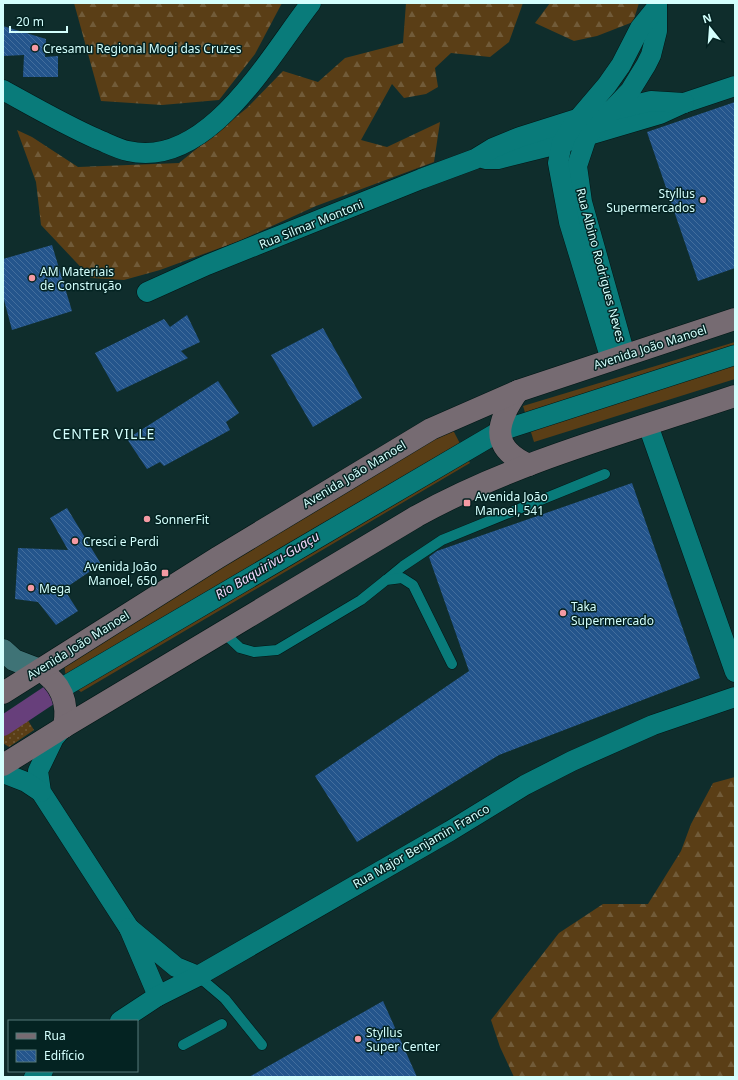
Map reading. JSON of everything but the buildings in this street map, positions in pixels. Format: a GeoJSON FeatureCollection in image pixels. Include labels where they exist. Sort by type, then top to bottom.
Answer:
{"type":"FeatureCollection","features":[{"type":"Feature","properties":{"kind":"main road","name":"Avenida João Manoel"},"geometry":{"type":"LineString","coordinates":[[3,693],[217,558],[381,457],[430,429],[518,391],[732,322]]}},
{"type":"Feature","properties":{"kind":"main road"},"geometry":{"type":"LineString","coordinates":[[518,391],[504,410],[500,422],[500,431],[502,440],[513,455],[529,465]]}},
{"type":"Feature","properties":{"kind":"main road"},"geometry":{"type":"LineString","coordinates":[[3,765],[64,727],[428,510],[468,490],[529,465],[735,396]]}},
{"type":"Feature","properties":{"kind":"main road"},"geometry":{"type":"LineString","coordinates":[[40,670],[54,680],[60,689],[66,706],[64,727]]}},
{"type":"Feature","properties":{"kind":"street"},"geometry":{"type":"LineString","coordinates":[[3,90],[69,126],[128,151],[148,153],[172,149],[198,136],[231,107],[248,88],[311,3]]}},
{"type":"Feature","properties":{"kind":"street","name":"Rua Albino Rodrigues Neves"},"geometry":{"type":"LineString","coordinates":[[583,127],[613,110],[630,91],[646,65],[651,54],[657,31],[657,5]]}},
{"type":"Feature","properties":{"kind":"street","name":"Rua Albino Rodrigues Neves"},"geometry":{"type":"LineString","coordinates":[[618,358],[582,202],[578,166],[583,127],[607,85],[621,65],[640,28],[657,5]]}},
{"type":"Feature","properties":{"kind":"street"},"geometry":{"type":"LineString","coordinates":[[646,65],[652,87],[662,101]]}},
{"type":"Feature","properties":{"kind":"street"},"geometry":{"type":"LineString","coordinates":[[583,127],[660,114],[684,103],[735,86]]}},
{"type":"Feature","properties":{"kind":"street"},"geometry":{"type":"LineString","coordinates":[[613,110],[651,101],[684,103]]}},
{"type":"Feature","properties":{"kind":"street","name":"Rua Silmar Montoni"},"geometry":{"type":"LineString","coordinates":[[475,159],[498,159],[562,143],[583,127]]}},
{"type":"Feature","properties":{"kind":"street","name":"Rua Silmar Montoni"},"geometry":{"type":"LineString","coordinates":[[147,292],[207,265],[421,179],[475,159],[493,148],[583,127]]}},
{"type":"Feature","properties":{"kind":"street","name":"Rua Albino Rodrigues Neves"},"geometry":{"type":"LineString","coordinates":[[562,143],[558,163],[569,222],[618,358]]}},
{"type":"Feature","properties":{"kind":"street"},"geometry":{"type":"LineString","coordinates":[[60,689],[500,431],[735,355]]}},
{"type":"Feature","properties":{"kind":"street"},"geometry":{"type":"LineString","coordinates":[[648,425],[735,672]]}},
{"type":"Feature","properties":{"kind":"street"},"geometry":{"type":"LineString","coordinates":[[3,650],[14,660],[40,670]]}},
{"type":"Feature","properties":{"kind":"street","name":"Rua Major Benjamin Franco"},"geometry":{"type":"LineString","coordinates":[[122,1020],[158,996],[198,976],[450,831],[525,785],[572,761],[653,725],[735,697]]}},
{"type":"Feature","properties":{"kind":"street"},"geometry":{"type":"LineString","coordinates":[[41,792],[38,771],[42,759],[54,738],[64,727]]}},
{"type":"Feature","properties":{"kind":"street"},"geometry":{"type":"LineString","coordinates":[[3,773],[26,782],[41,792],[129,928],[158,996]]}},
{"type":"Feature","properties":{"kind":"street"},"geometry":{"type":"LineString","coordinates":[[129,928],[176,966],[198,976]]}},
{"type":"Feature","properties":{"kind":"lane"},"geometry":{"type":"LineString","coordinates":[[223,632],[240,648],[254,652],[277,650],[361,600],[403,566],[442,540],[605,474]]}},
{"type":"Feature","properties":{"kind":"lane"},"geometry":{"type":"LineString","coordinates":[[386,580],[402,578],[413,585],[452,664]]}},
{"type":"Feature","properties":{"kind":"lane"},"geometry":{"type":"LineString","coordinates":[[198,976],[225,999],[262,1044]]}},
{"type":"Feature","properties":{"kind":"lane"},"geometry":{"type":"LineString","coordinates":[[183,1045],[222,1024]]}},
{"type":"Feature","properties":{"kind":"green space"},"geometry":{"type":"Polygon","coordinates":[[[74,3],[282,3],[255,54],[219,100],[162,105],[101,101],[74,3]]]}},
{"type":"Feature","properties":{"kind":"green space"},"geometry":{"type":"Polygon","coordinates":[[[406,3],[523,3],[509,42],[490,57],[451,53],[435,68],[438,87],[426,94],[404,98],[392,84],[361,140],[387,147],[440,122],[434,162],[316,206],[239,241],[160,270],[124,280],[91,278],[41,225],[36,182],[17,130],[32,137],[78,167],[179,163],[247,108],[283,71],[318,82],[345,58],[403,43],[406,3]]]}},
{"type":"Feature","properties":{"kind":"green space"},"geometry":{"type":"Polygon","coordinates":[[[550,3],[639,3],[633,22],[597,36],[574,41],[535,23],[550,3]]]}},
{"type":"Feature","properties":{"kind":"green space"},"geometry":{"type":"Polygon","coordinates":[[[735,342],[735,379],[534,442],[523,406],[735,342]]]}},
{"type":"Feature","properties":{"kind":"green space"},"geometry":{"type":"Polygon","coordinates":[[[453,430],[470,463],[81,692],[66,680],[64,662],[378,469],[453,430]]]}},
{"type":"Feature","properties":{"kind":"green space"},"geometry":{"type":"Polygon","coordinates":[[[22,711],[34,730],[9,747],[3,743],[3,721],[22,711]]]}},
{"type":"Feature","properties":{"kind":"green space"},"geometry":{"type":"Polygon","coordinates":[[[735,777],[735,1077],[514,1077],[500,1047],[491,1020],[559,933],[603,904],[648,904],[681,851],[691,824],[713,783],[735,777]]]}},
{"type":"Feature","properties":{"kind":"waterway","name":"Rio Baquirivu-Guaçu"},"geometry":{"type":"LineString","coordinates":[[3,726],[51,694]]}},
{"type":"Feature","properties":{"kind":"place","name":"Cresamu Regional Mogi das Cruzes"},"geometry":{"type":"Point","coordinates":[35,48]}},
{"type":"Feature","properties":{"kind":"place","name":"Styllus Supermercados"},"geometry":{"type":"Point","coordinates":[703,200]}},
{"type":"Feature","properties":{"kind":"place","name":"AM Materiais de Construção"},"geometry":{"type":"Point","coordinates":[32,278]}},
{"type":"Feature","properties":{"kind":"place","name":"Avenida João Manoel, 541"},"geometry":{"type":"Point","coordinates":[467,503]}},
{"type":"Feature","properties":{"kind":"place","name":"SonnerFit"},"geometry":{"type":"Point","coordinates":[147,519]}},
{"type":"Feature","properties":{"kind":"place","name":"Cresci e Perdi"},"geometry":{"type":"Point","coordinates":[75,541]}},
{"type":"Feature","properties":{"kind":"place","name":"Avenida João Manoel, 650"},"geometry":{"type":"Point","coordinates":[165,573]}},
{"type":"Feature","properties":{"kind":"place","name":"Mega"},"geometry":{"type":"Point","coordinates":[31,588]}},
{"type":"Feature","properties":{"kind":"place","name":"Taka Supermercado"},"geometry":{"type":"Point","coordinates":[563,613]}},
{"type":"Feature","properties":{"kind":"place","name":"Styllus Super Center"},"geometry":{"type":"Point","coordinates":[358,1039]}},
{"type":"Feature","properties":{"kind":"district","name":"CENTER VILLE"},"geometry":{"type":"Point","coordinates":[104,433]}}]}
